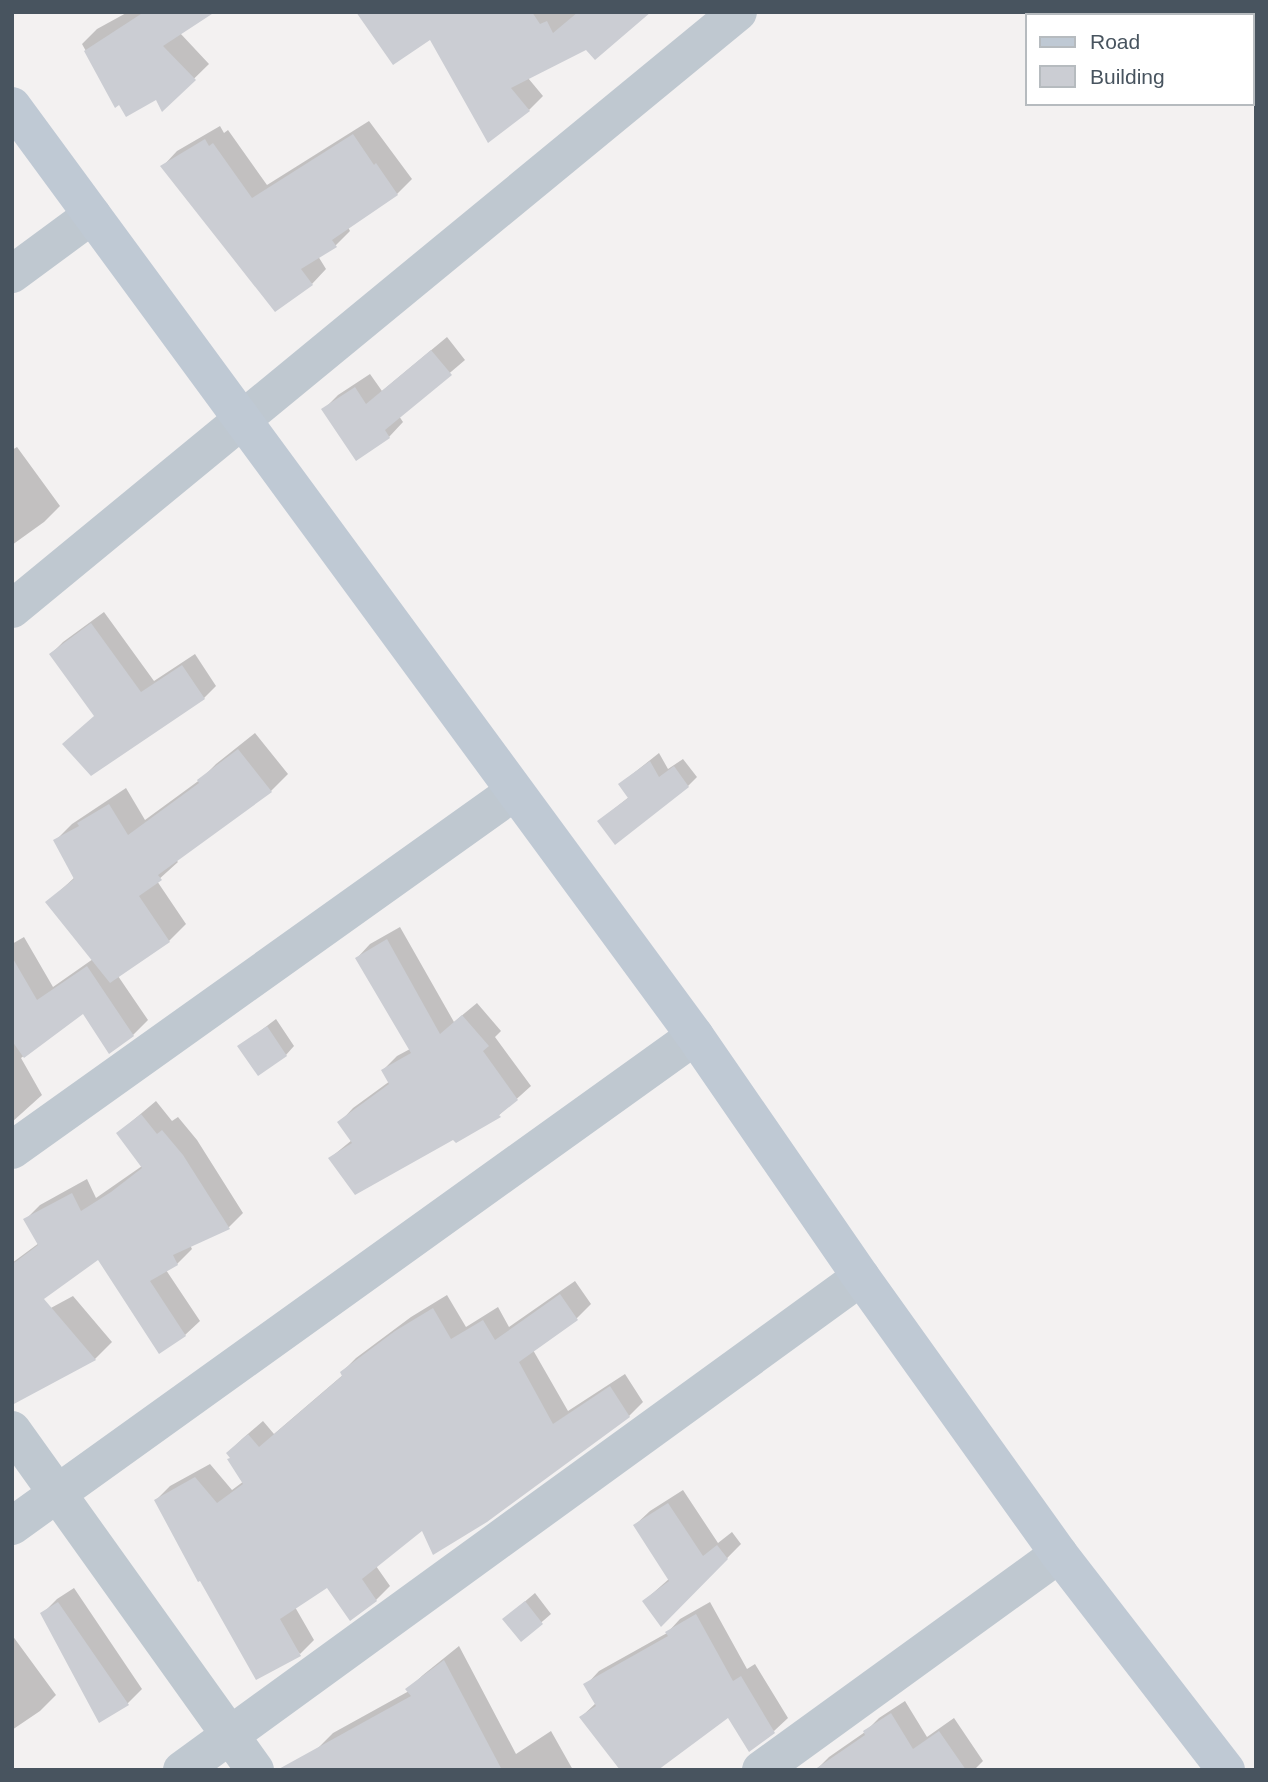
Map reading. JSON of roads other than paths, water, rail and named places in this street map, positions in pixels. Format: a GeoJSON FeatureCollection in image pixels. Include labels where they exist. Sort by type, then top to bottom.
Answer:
{"type":"FeatureCollection","features":[{"type":"Feature","properties":{"kind":"main road"},"geometry":{"type":"LineString","coordinates":[[12,106],[695,1036],[861,1277],[1059,1554],[1220,1768]]}},
{"type":"Feature","properties":{"kind":"street"},"geometry":{"type":"LineString","coordinates":[[12,609],[738,12]]}},
{"type":"Feature","properties":{"kind":"street"},"geometry":{"type":"LineString","coordinates":[[12,274],[92,215]]}},
{"type":"Feature","properties":{"kind":"street"},"geometry":{"type":"LineString","coordinates":[[12,1150],[514,792]]}},
{"type":"Feature","properties":{"kind":"street"},"geometry":{"type":"LineString","coordinates":[[12,1526],[695,1036]]}},
{"type":"Feature","properties":{"kind":"street"},"geometry":{"type":"LineString","coordinates":[[183,1770],[861,1277]]}},
{"type":"Feature","properties":{"kind":"street"},"geometry":{"type":"LineString","coordinates":[[12,1430],[255,1770]]}},
{"type":"Feature","properties":{"kind":"street"},"geometry":{"type":"LineString","coordinates":[[761,1770],[1059,1554]]}}]}
